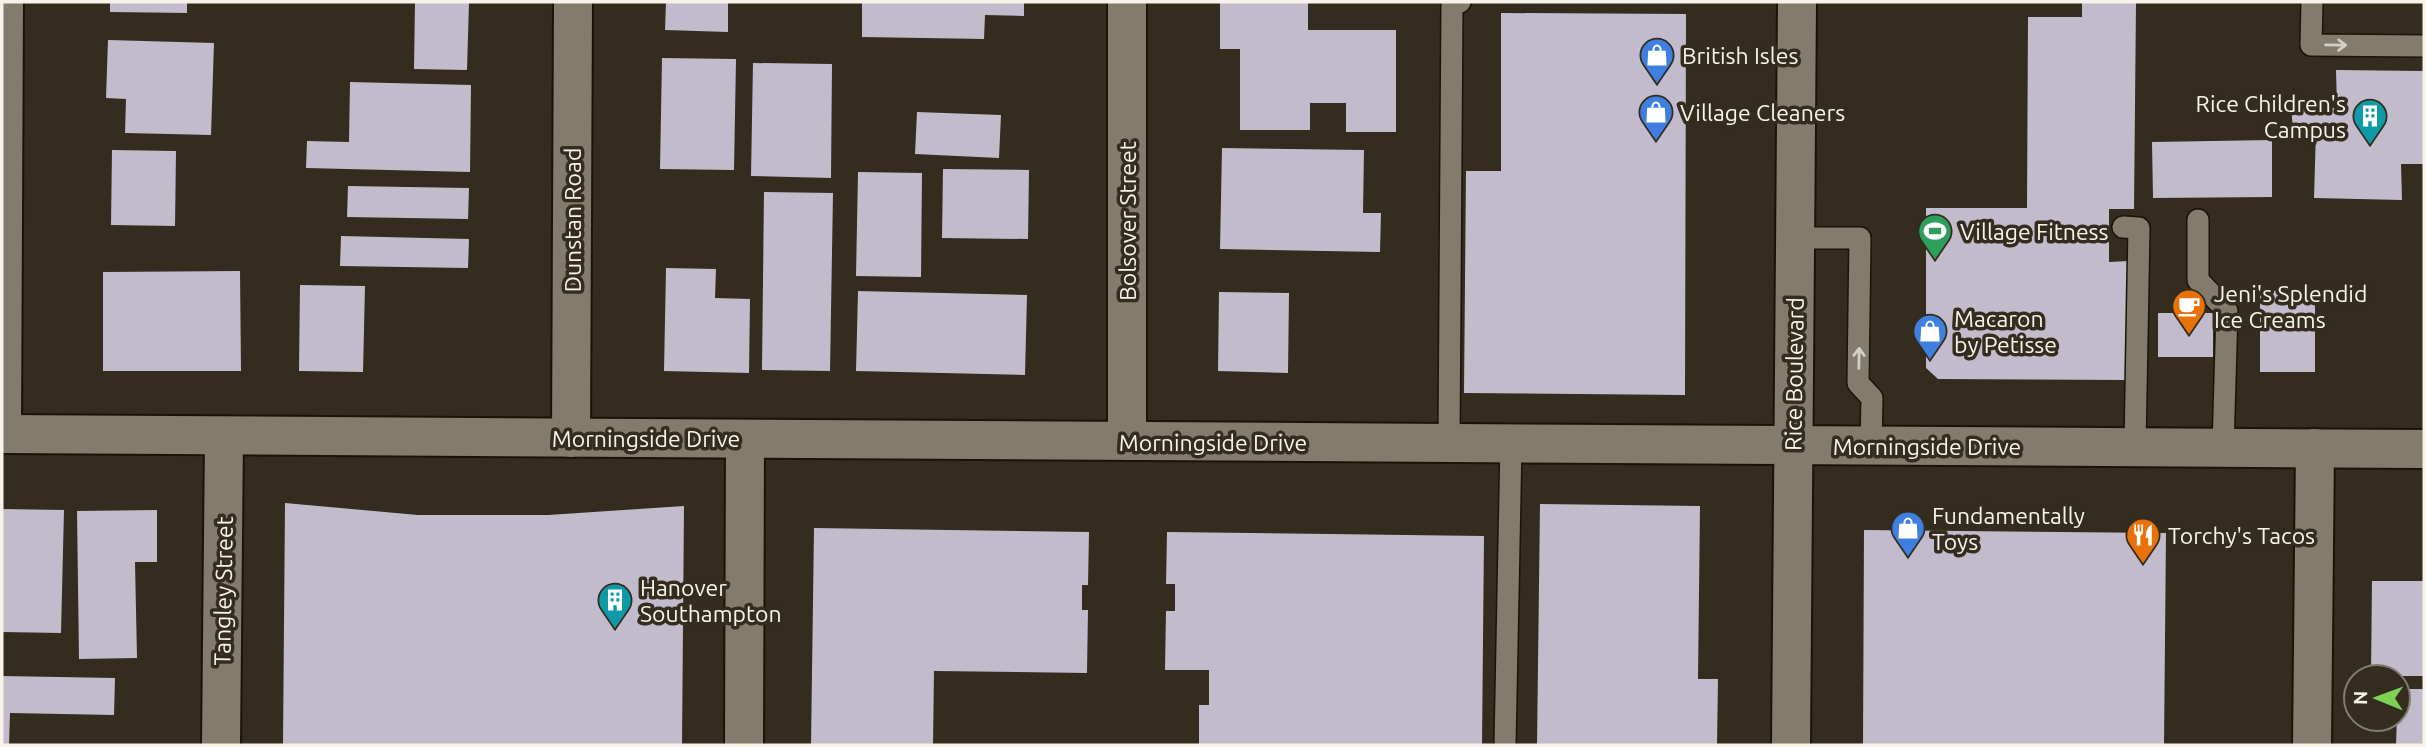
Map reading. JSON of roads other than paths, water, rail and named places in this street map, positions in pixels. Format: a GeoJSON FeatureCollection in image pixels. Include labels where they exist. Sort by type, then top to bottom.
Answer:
{"type":"FeatureCollection","features":[{"type":"Feature","properties":{"kind":"street"},"geometry":{"type":"LineString","coordinates":[[2,434],[4,2]]}},
{"type":"Feature","properties":{"kind":"street","name":"Dunstan Road"},"geometry":{"type":"LineString","coordinates":[[571,438],[573,2]]}},
{"type":"Feature","properties":{"kind":"street","name":"Bolsover Street"},"geometry":{"type":"LineString","coordinates":[[1127,2],[1127,441]]}},
{"type":"Feature","properties":{"kind":"street","name":"Rice Boulevard"},"geometry":{"type":"LineString","coordinates":[[1791,745],[1797,2]]}},
{"type":"Feature","properties":{"kind":"street","name":"Morningside Drive"},"geometry":{"type":"LineString","coordinates":[[2,434],[2424,449]]}},
{"type":"Feature","properties":{"kind":"street","name":"Tangley Street"},"geometry":{"type":"LineString","coordinates":[[221,745],[224,436]]}},
{"type":"Feature","properties":{"kind":"street"},"geometry":{"type":"LineString","coordinates":[[744,745],[745,439]]}},
{"type":"Feature","properties":{"kind":"street"},"geometry":{"type":"LineString","coordinates":[[2312,745],[2315,448]]}},
{"type":"Feature","properties":{"kind":"lane"},"geometry":{"type":"LineString","coordinates":[[1449,443],[1452,2],[1460,2]]}},
{"type":"Feature","properties":{"kind":"lane"},"geometry":{"type":"LineString","coordinates":[[2312,2],[2311,45],[2424,46]]}},
{"type":"Feature","properties":{"kind":"lane"},"geometry":{"type":"LineString","coordinates":[[2198,220],[2198,280],[2227,311],[2223,448]]}},
{"type":"Feature","properties":{"kind":"lane"},"geometry":{"type":"LineString","coordinates":[[2123,227],[2139,228],[2135,447]]}},
{"type":"Feature","properties":{"kind":"lane"},"geometry":{"type":"LineString","coordinates":[[1795,238],[1860,238],[1858,383],[1872,398],[1871,446]]}},
{"type":"Feature","properties":{"kind":"lane"},"geometry":{"type":"LineString","coordinates":[[1505,745],[1511,443]]}},
{"type":"Feature","properties":{"kind":"place","name":"British Isles"},"geometry":{"type":"Point","coordinates":[1657,85]}},
{"type":"Feature","properties":{"kind":"place","name":"Village Cleaners"},"geometry":{"type":"Point","coordinates":[1656,142]}},
{"type":"Feature","properties":{"kind":"place","name":"Rice Children's Campus"},"geometry":{"type":"Point","coordinates":[2370,146]}},
{"type":"Feature","properties":{"kind":"place","name":"Village Fitness"},"geometry":{"type":"Point","coordinates":[1935,261]}},
{"type":"Feature","properties":{"kind":"place","name":"Jeni's Splendid Ice Creams"},"geometry":{"type":"Point","coordinates":[2189,336]}},
{"type":"Feature","properties":{"kind":"place","name":"Macaron by Petisse"},"geometry":{"type":"Point","coordinates":[1930,361]}},
{"type":"Feature","properties":{"kind":"place","name":"Fundamentally Toys"},"geometry":{"type":"Point","coordinates":[1908,558]}},
{"type":"Feature","properties":{"kind":"place","name":"Torchy's Tacos"},"geometry":{"type":"Point","coordinates":[2143,565]}},
{"type":"Feature","properties":{"kind":"place","name":"Hanover Southampton"},"geometry":{"type":"Point","coordinates":[615,630]}}]}
